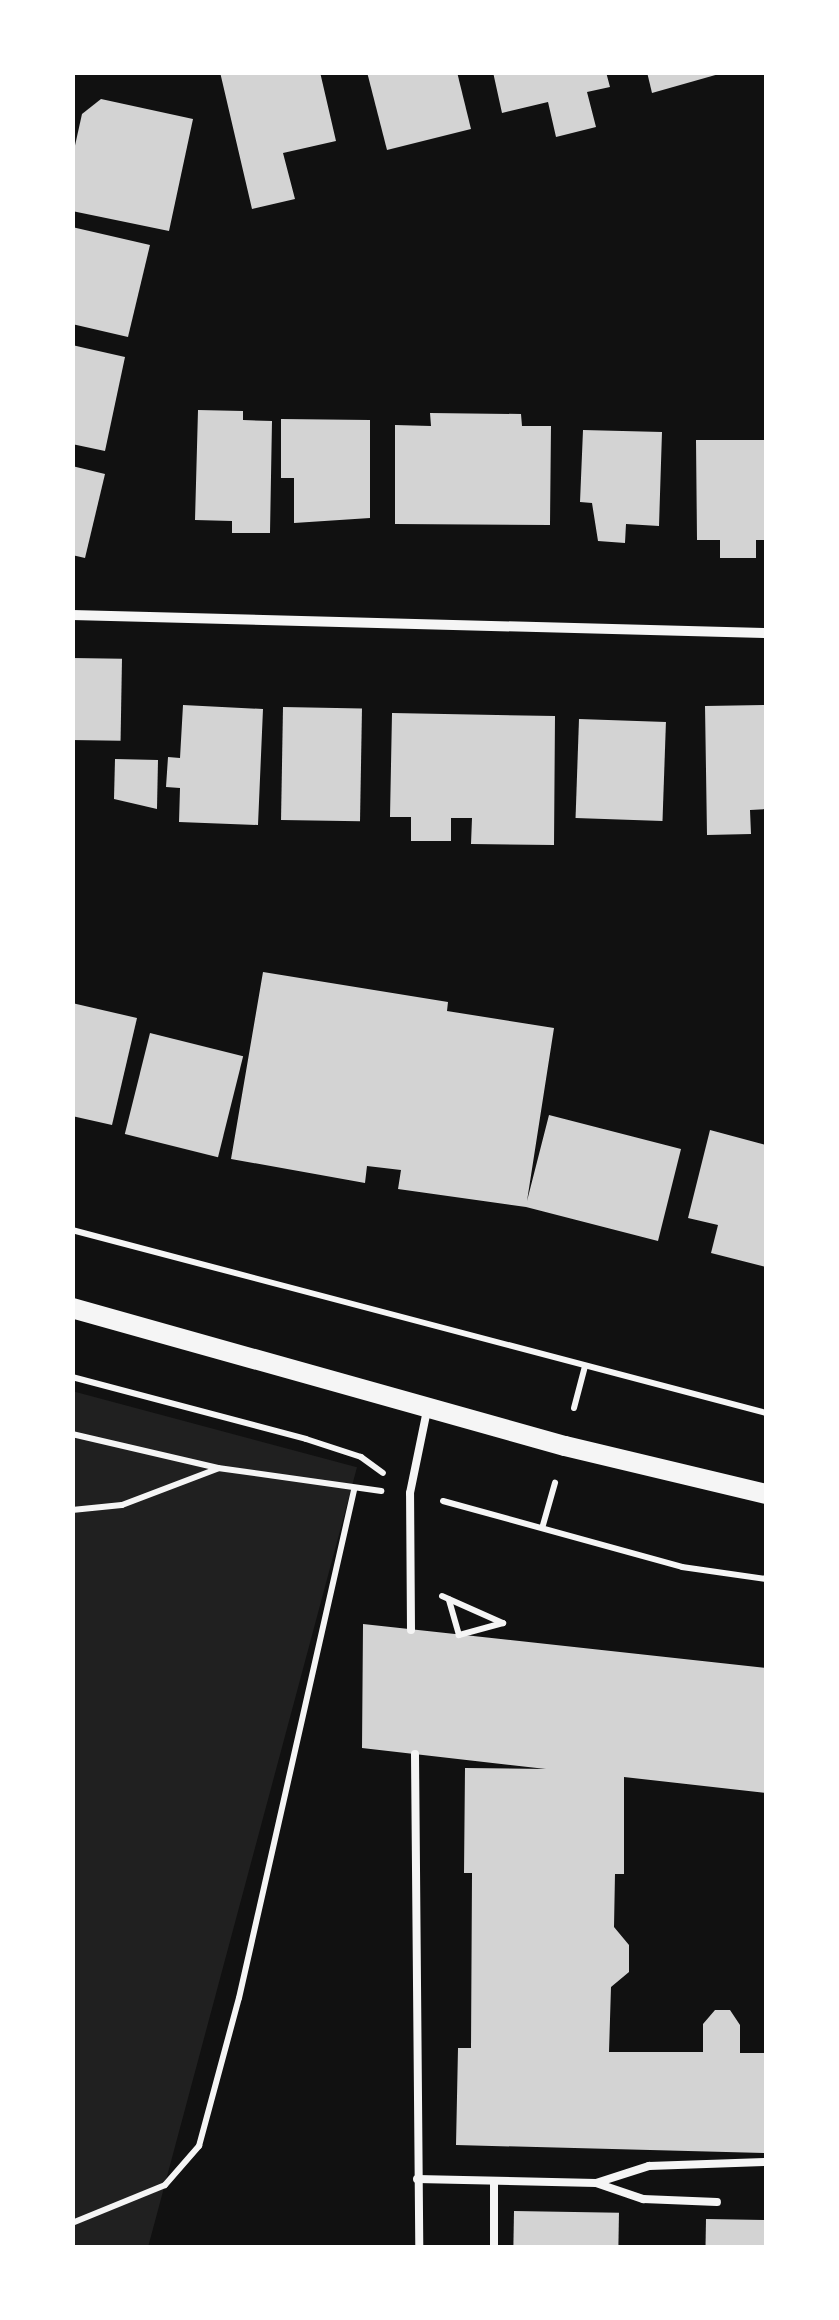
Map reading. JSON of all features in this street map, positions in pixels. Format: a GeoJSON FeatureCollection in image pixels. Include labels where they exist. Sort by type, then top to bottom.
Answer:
{"type":"FeatureCollection","features":[{"type":"Feature","properties":{"kind":"main road"},"geometry":{"type":"LineString","coordinates":[[72,1308],[766,1494]]}},
{"type":"Feature","properties":{"kind":"street"},"geometry":{"type":"LineString","coordinates":[[72,615],[766,633]]}},
{"type":"Feature","properties":{"kind":"lane"},"geometry":{"type":"LineString","coordinates":[[411,1630],[410,1493],[428,1405]]}},
{"type":"Feature","properties":{"kind":"lane"},"geometry":{"type":"LineString","coordinates":[[415,1754],[419,2248]]}},
{"type":"Feature","properties":{"kind":"lane"},"geometry":{"type":"LineString","coordinates":[[417,2179],[494,2184],[596,2183],[649,2166],[766,2162]]}},
{"type":"Feature","properties":{"kind":"lane"},"geometry":{"type":"LineString","coordinates":[[596,2183],[643,2199],[717,2202]]}},
{"type":"Feature","properties":{"kind":"lane"},"geometry":{"type":"LineString","coordinates":[[494,2184],[494,2248]]}},
{"type":"Feature","properties":{"kind":"path"},"geometry":{"type":"LineString","coordinates":[[72,1230],[766,1414]]}},
{"type":"Feature","properties":{"kind":"path"},"geometry":{"type":"LineString","coordinates":[[72,1376],[361,1457],[410,1493]]}},
{"type":"Feature","properties":{"kind":"path"},"geometry":{"type":"LineString","coordinates":[[72,1434],[218,1468],[354,1490],[410,1493],[682,1567],[766,1579]]}},
{"type":"Feature","properties":{"kind":"path"},"geometry":{"type":"LineString","coordinates":[[72,1510],[122,1505],[218,1468]]}},
{"type":"Feature","properties":{"kind":"path"},"geometry":{"type":"LineString","coordinates":[[72,2223],[165,2185],[199,2146],[239,1998],[354,1490]]}},
{"type":"Feature","properties":{"kind":"path"},"geometry":{"type":"LineString","coordinates":[[410,1582],[503,1622],[459,1635],[449,1599]]}},
{"type":"Feature","properties":{"kind":"shaded area"},"geometry":{"type":"Polygon","coordinates":[[[72,1391],[357,1467],[148,2248],[72,2248],[72,1391]]]}},
{"type":"Feature","properties":{"kind":"building"},"geometry":{"type":"Polygon","coordinates":[[[220,72],[320,72],[336,141],[283,153],[295,199],[252,209],[220,72]]]}},
{"type":"Feature","properties":{"kind":"building"},"geometry":{"type":"Polygon","coordinates":[[[367,72],[457,72],[471,129],[387,150],[367,72]]]}},
{"type":"Feature","properties":{"kind":"building"},"geometry":{"type":"Polygon","coordinates":[[[493,72],[606,72],[610,87],[587,92],[596,127],[556,137],[548,102],[502,113],[493,72]]]}},
{"type":"Feature","properties":{"kind":"building"},"geometry":{"type":"Polygon","coordinates":[[[647,72],[719,72],[719,74],[652,93],[647,72]]]}},
{"type":"Feature","properties":{"kind":"building"},"geometry":{"type":"Polygon","coordinates":[[[101,99],[193,119],[169,231],[72,211],[72,159],[82,114],[101,99]]]}},
{"type":"Feature","properties":{"kind":"building"},"geometry":{"type":"Polygon","coordinates":[[[72,227],[150,245],[128,337],[72,324],[72,227]]]}},
{"type":"Feature","properties":{"kind":"building"},"geometry":{"type":"Polygon","coordinates":[[[72,345],[125,357],[105,451],[72,444],[72,345]]]}},
{"type":"Feature","properties":{"kind":"building"},"geometry":{"type":"Polygon","coordinates":[[[198,410],[243,411],[243,420],[272,421],[270,533],[232,533],[232,521],[195,520],[198,410]]]}},
{"type":"Feature","properties":{"kind":"building"},"geometry":{"type":"Polygon","coordinates":[[[430,413],[521,414],[522,426],[551,426],[550,525],[395,524],[395,425],[431,426],[430,413]]]}},
{"type":"Feature","properties":{"kind":"building"},"geometry":{"type":"Polygon","coordinates":[[[281,419],[370,420],[370,518],[294,523],[294,478],[281,478],[281,419]]]}},
{"type":"Feature","properties":{"kind":"building"},"geometry":{"type":"Polygon","coordinates":[[[583,430],[662,432],[659,526],[626,524],[625,543],[598,541],[592,503],[580,502],[583,430]]]}},
{"type":"Feature","properties":{"kind":"building"},"geometry":{"type":"Polygon","coordinates":[[[696,440],[766,440],[766,540],[756,540],[756,558],[720,558],[720,540],[697,540],[696,440]]]}},
{"type":"Feature","properties":{"kind":"building"},"geometry":{"type":"Polygon","coordinates":[[[72,466],[105,474],[85,558],[72,555],[72,466]]]}},
{"type":"Feature","properties":{"kind":"building"},"geometry":{"type":"Polygon","coordinates":[[[72,658],[122,659],[121,741],[72,740],[72,658]]]}},
{"type":"Feature","properties":{"kind":"building"},"geometry":{"type":"Polygon","coordinates":[[[183,705],[263,709],[258,825],[179,822],[180,788],[166,787],[168,757],[180,758],[183,705]]]}},
{"type":"Feature","properties":{"kind":"building"},"geometry":{"type":"Polygon","coordinates":[[[766,705],[766,809],[750,810],[751,834],[707,835],[705,706],[766,705]]]}},
{"type":"Feature","properties":{"kind":"building"},"geometry":{"type":"Polygon","coordinates":[[[283,707],[362,708],[360,821],[281,820],[283,707]]]}},
{"type":"Feature","properties":{"kind":"building"},"geometry":{"type":"Polygon","coordinates":[[[392,713],[555,716],[554,845],[471,844],[472,818],[451,818],[451,841],[411,841],[411,817],[390,817],[392,713]]]}},
{"type":"Feature","properties":{"kind":"building"},"geometry":{"type":"Polygon","coordinates":[[[579,719],[666,722],[662,821],[576,818],[579,719]]]}},
{"type":"Feature","properties":{"kind":"building"},"geometry":{"type":"Polygon","coordinates":[[[115,759],[158,760],[157,809],[114,799],[115,759]]]}},
{"type":"Feature","properties":{"kind":"building"},"geometry":{"type":"Polygon","coordinates":[[[263,972],[448,1002],[447,1011],[554,1028],[527,1201],[549,1115],[681,1149],[658,1241],[526,1207],[398,1189],[401,1170],[367,1166],[365,1183],[231,1159],[263,972]]]}},
{"type":"Feature","properties":{"kind":"building"},"geometry":{"type":"Polygon","coordinates":[[[72,1003],[137,1018],[112,1125],[72,1116],[72,1003]]]}},
{"type":"Feature","properties":{"kind":"building"},"geometry":{"type":"Polygon","coordinates":[[[150,1033],[243,1056],[218,1157],[125,1134],[150,1033]]]}},
{"type":"Feature","properties":{"kind":"building"},"geometry":{"type":"Polygon","coordinates":[[[710,1130],[766,1145],[766,1267],[711,1253],[718,1225],[688,1218],[710,1130]]]}},
{"type":"Feature","properties":{"kind":"building"},"geometry":{"type":"Polygon","coordinates":[[[363,1624],[766,1668],[766,1793],[624,1777],[624,1874],[615,1874],[614,1927],[629,1945],[629,1972],[611,1987],[609,2052],[703,2052],[703,2024],[715,2010],[730,2010],[740,2025],[740,2053],[766,2053],[765,2153],[456,2145],[458,2048],[471,2048],[472,1873],[464,1873],[465,1768],[546,1769],[362,1748],[363,1624]]]}},
{"type":"Feature","properties":{"kind":"building"},"geometry":{"type":"Polygon","coordinates":[[[514,2211],[619,2213],[618,2248],[513,2248],[514,2211]]]}},
{"type":"Feature","properties":{"kind":"building"},"geometry":{"type":"Polygon","coordinates":[[[706,2219],[766,2220],[766,2248],[705,2248],[706,2219]]]}}]}
